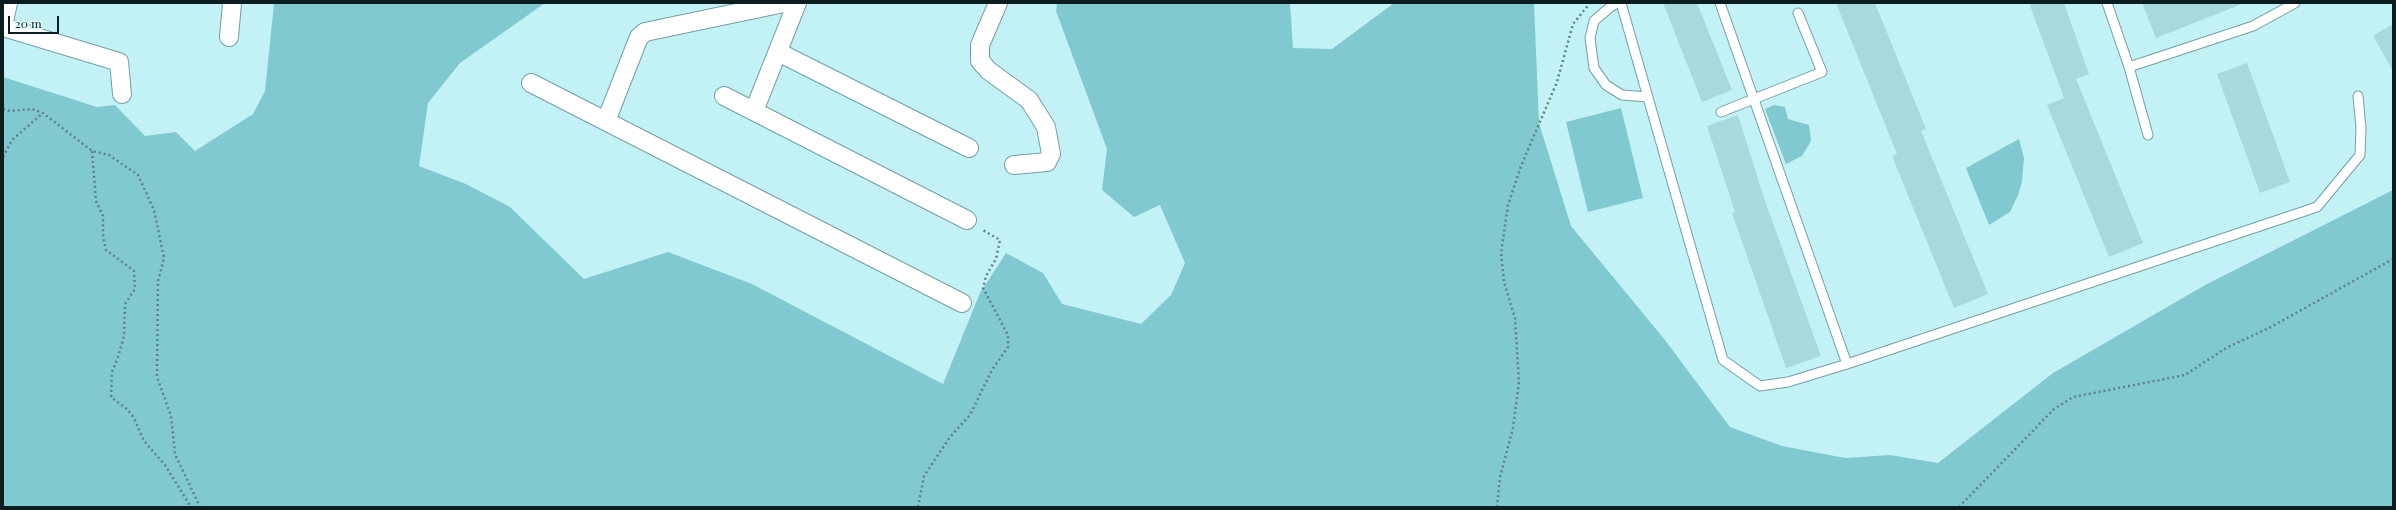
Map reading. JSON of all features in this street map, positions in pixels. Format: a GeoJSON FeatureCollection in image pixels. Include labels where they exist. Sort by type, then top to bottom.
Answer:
{"type":"FeatureCollection","features":[{"type":"Feature","properties":{"kind":"street"},"geometry":{"type":"LineString","coordinates":[[8,3],[3,26],[119,62],[122,94]]}},
{"type":"Feature","properties":{"kind":"street"},"geometry":{"type":"LineString","coordinates":[[229,37],[232,3]]}},
{"type":"Feature","properties":{"kind":"street"},"geometry":{"type":"LineString","coordinates":[[606,121],[639,38],[645,32],[784,3]]}},
{"type":"Feature","properties":{"kind":"street"},"geometry":{"type":"LineString","coordinates":[[754,111],[797,3]]}},
{"type":"Feature","properties":{"kind":"street"},"geometry":{"type":"LineString","coordinates":[[998,3],[980,45],[980,61],[989,71],[1029,100],[1046,127],[1051,154],[1047,162],[1014,165]]}},
{"type":"Feature","properties":{"kind":"street"},"geometry":{"type":"LineString","coordinates":[[778,52],[969,148]]}},
{"type":"Feature","properties":{"kind":"street"},"geometry":{"type":"LineString","coordinates":[[531,83],[962,302]]}},
{"type":"Feature","properties":{"kind":"street"},"geometry":{"type":"LineString","coordinates":[[724,96],[967,220]]}},
{"type":"Feature","properties":{"kind":"lane"},"geometry":{"type":"LineString","coordinates":[[1617,3],[1594,21],[1590,38],[1594,68],[1606,85],[1622,95],[1648,97]]}},
{"type":"Feature","properties":{"kind":"lane"},"geometry":{"type":"LineString","coordinates":[[1621,3],[1723,360],[1760,386],[1788,382],[1847,364],[2317,207],[2360,154],[2361,128],[2358,96]]}},
{"type":"Feature","properties":{"kind":"lane"},"geometry":{"type":"LineString","coordinates":[[1720,3],[1847,364]]}},
{"type":"Feature","properties":{"kind":"lane"},"geometry":{"type":"LineString","coordinates":[[2107,3],[2129,67],[2148,135]]}},
{"type":"Feature","properties":{"kind":"lane"},"geometry":{"type":"LineString","coordinates":[[2129,67],[2253,26],[2295,3]]}},
{"type":"Feature","properties":{"kind":"lane"},"geometry":{"type":"LineString","coordinates":[[1721,112],[1822,72],[1798,13]]}},
{"type":"Feature","properties":{"kind":"path"},"geometry":{"type":"LineString","coordinates":[[1497,507],[1500,477],[1512,428],[1520,382],[1515,318],[1504,282],[1501,253],[1508,204],[1521,166],[1557,82],[1573,24],[1590,3]]}},
{"type":"Feature","properties":{"kind":"path"},"geometry":{"type":"LineString","coordinates":[[3,109],[10,111],[32,109],[43,113],[92,151],[109,155],[138,175],[154,210],[164,258],[158,281],[156,377],[171,416],[175,454],[200,507]]}},
{"type":"Feature","properties":{"kind":"path"},"geometry":{"type":"LineString","coordinates":[[3,157],[12,140],[43,113]]}},
{"type":"Feature","properties":{"kind":"path"},"geometry":{"type":"LineString","coordinates":[[92,151],[96,201],[103,216],[103,236],[106,250],[134,271],[135,289],[125,304],[124,336],[112,372],[111,397],[127,409],[134,418],[144,441],[165,465],[191,507]]}},
{"type":"Feature","properties":{"kind":"path"},"geometry":{"type":"LineString","coordinates":[[918,507],[924,476],[950,437],[970,415],[992,370],[1008,347],[1008,335],[983,288],[986,276],[996,259],[1000,240],[967,220]]}},
{"type":"Feature","properties":{"kind":"path"},"geometry":{"type":"LineString","coordinates":[[1959,507],[2054,408],[2073,397],[2185,375],[2226,348],[2269,328],[2393,260]]}},
{"type":"Feature","properties":{"kind":"shaded area"},"geometry":{"type":"Polygon","coordinates":[[[274,3],[545,3],[460,63],[428,103],[419,166],[466,184],[510,207],[584,279],[668,252],[752,284],[943,384],[980,293],[1006,253],[1043,273],[1062,304],[1141,324],[1171,295],[1185,263],[1160,205],[1134,217],[1102,190],[1107,149],[1056,11],[1057,3],[1290,3],[1293,48],[1332,49],[1394,3],[1534,3],[1539,123],[1571,226],[1665,340],[1730,427],[1782,446],[1845,458],[1890,455],[1938,463],[2053,373],[2207,284],[2393,190],[2393,507],[3,507],[3,77],[97,107],[115,105],[145,136],[176,132],[195,151],[253,114],[265,91],[274,3]]]}},
{"type":"Feature","properties":{"kind":"shaded area"},"geometry":{"type":"Polygon","coordinates":[[[1774,105],[1785,107],[1788,119],[1809,125],[1811,141],[1802,156],[1786,164],[1765,109],[1774,105]]]}},
{"type":"Feature","properties":{"kind":"shaded area"},"geometry":{"type":"Polygon","coordinates":[[[1621,108],[1643,198],[1588,212],[1566,122],[1621,108]]]}},
{"type":"Feature","properties":{"kind":"shaded area"},"geometry":{"type":"Polygon","coordinates":[[[2019,139],[2024,158],[2022,182],[2018,195],[2010,212],[1989,225],[1966,168],[2019,139]]]}},
{"type":"Feature","properties":{"kind":"building"},"geometry":{"type":"Polygon","coordinates":[[[1663,3],[1697,3],[1732,90],[1702,102],[1663,3]]]}},
{"type":"Feature","properties":{"kind":"building"},"geometry":{"type":"Polygon","coordinates":[[[1836,3],[1875,3],[1926,129],[1921,131],[1988,294],[1954,308],[1892,156],[1897,154],[1836,3]]]}},
{"type":"Feature","properties":{"kind":"building"},"geometry":{"type":"Polygon","coordinates":[[[2029,3],[2064,3],[2089,74],[2076,79],[2143,243],[2109,257],[2047,105],[2064,98],[2029,3]]]}},
{"type":"Feature","properties":{"kind":"building"},"geometry":{"type":"Polygon","coordinates":[[[2142,3],[2242,3],[2242,4],[2156,38],[2142,3]]]}},
{"type":"Feature","properties":{"kind":"building"},"geometry":{"type":"Polygon","coordinates":[[[2393,24],[2393,71],[2373,36],[2393,24]]]}},
{"type":"Feature","properties":{"kind":"building"},"geometry":{"type":"Polygon","coordinates":[[[2247,63],[2290,182],[2260,193],[2217,74],[2247,63]]]}},
{"type":"Feature","properties":{"kind":"building"},"geometry":{"type":"Polygon","coordinates":[[[1738,115],[1765,201],[1821,356],[1786,368],[1732,213],[1735,212],[1707,126],[1738,115]]]}}]}
